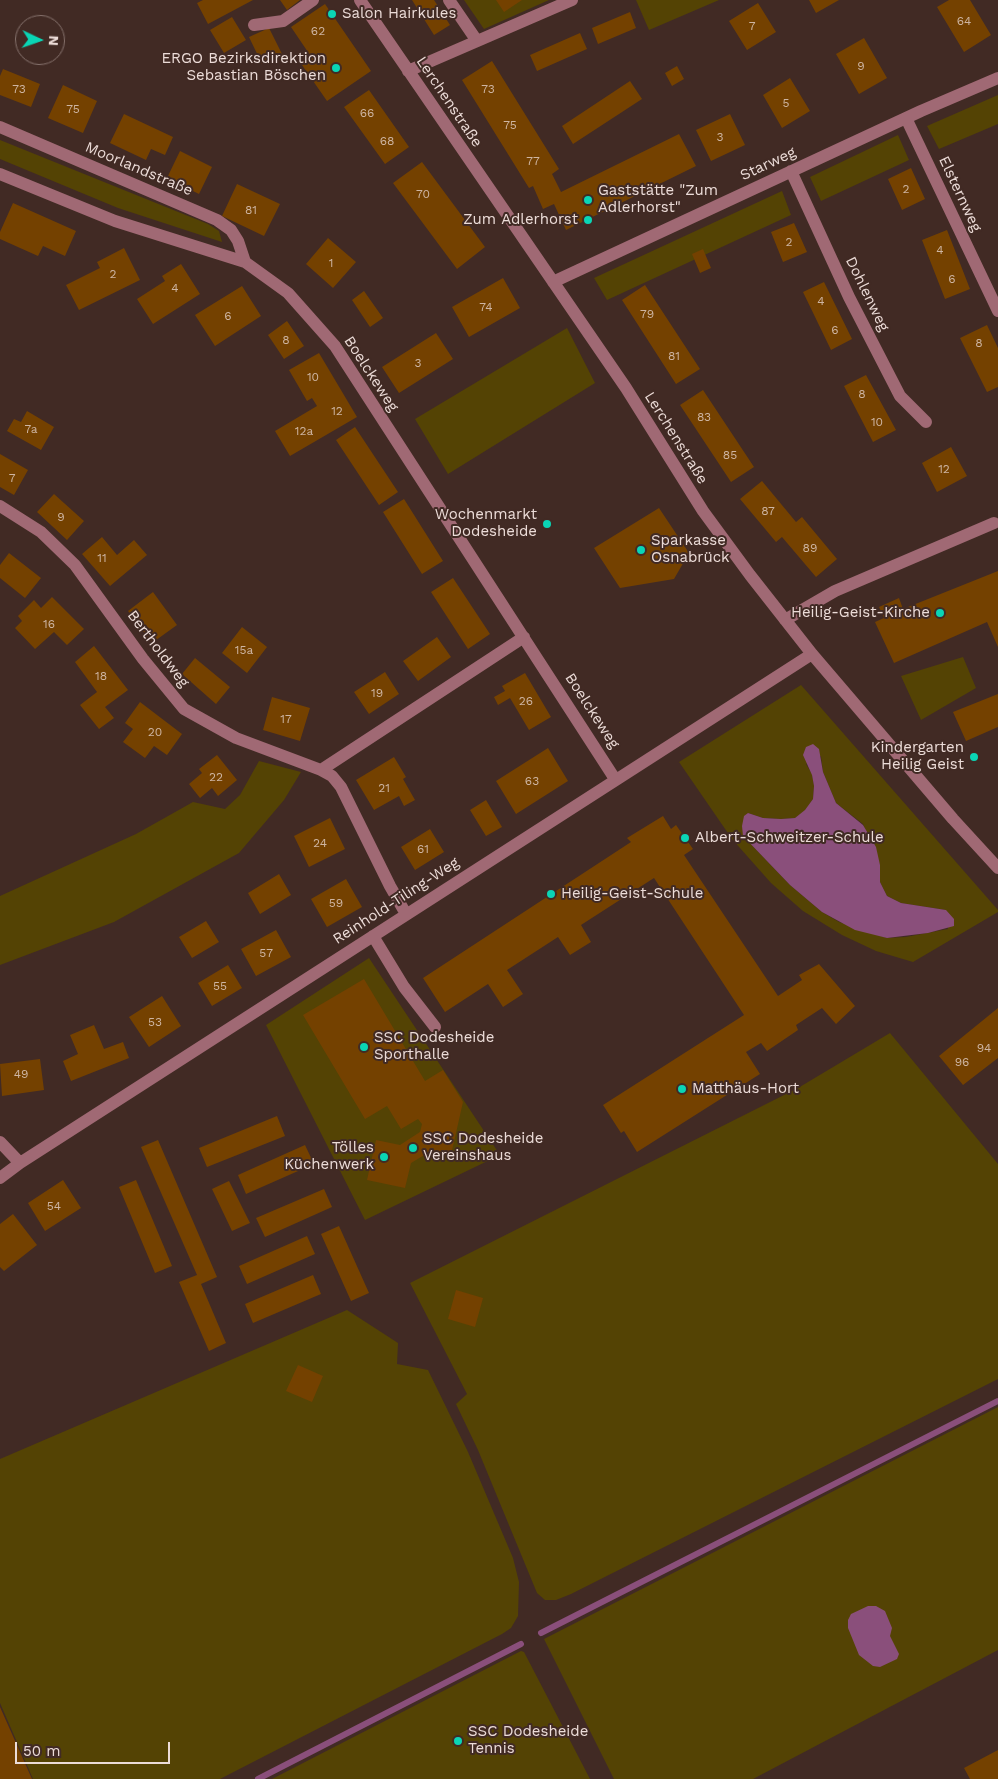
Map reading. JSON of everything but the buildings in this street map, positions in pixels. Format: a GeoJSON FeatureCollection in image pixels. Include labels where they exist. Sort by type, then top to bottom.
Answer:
{"type":"FeatureCollection","features":[{"type":"Feature","properties":{"kind":"street"},"geometry":{"type":"LineString","coordinates":[[254,25],[283,21],[313,0]]}},
{"type":"Feature","properties":{"kind":"street","name":"Lerchenstraße"},"geometry":{"type":"LineString","coordinates":[[360,0],[626,388],[704,511],[812,654],[953,819],[998,868]]}},
{"type":"Feature","properties":{"kind":"street"},"geometry":{"type":"LineString","coordinates":[[449,0],[477,41]]}},
{"type":"Feature","properties":{"kind":"street"},"geometry":{"type":"LineString","coordinates":[[408,72],[572,0]]}},
{"type":"Feature","properties":{"kind":"street","name":"Starweg"},"geometry":{"type":"LineString","coordinates":[[553,282],[906,118],[998,78]]}},
{"type":"Feature","properties":{"kind":"street","name":"Elsternweg"},"geometry":{"type":"LineString","coordinates":[[906,118],[998,311]]}},
{"type":"Feature","properties":{"kind":"street","name":"Moorlandstraße"},"geometry":{"type":"LineString","coordinates":[[0,127],[217,220],[231,230],[238,241],[245,262]]}},
{"type":"Feature","properties":{"kind":"street","name":"Dohlenweg"},"geometry":{"type":"LineString","coordinates":[[791,171],[849,297],[900,396],[926,422]]}},
{"type":"Feature","properties":{"kind":"street","name":"Boelckeweg"},"geometry":{"type":"LineString","coordinates":[[0,174],[114,221],[245,262],[288,293],[335,346],[615,778]]}},
{"type":"Feature","properties":{"kind":"street","name":"Bertholdweg"},"geometry":{"type":"LineString","coordinates":[[0,506],[41,532],[75,565],[143,659],[184,710],[236,738],[321,770],[332,776],[341,787],[406,914]]}},
{"type":"Feature","properties":{"kind":"street"},"geometry":{"type":"LineString","coordinates":[[785,620],[835,591],[994,523]]}},
{"type":"Feature","properties":{"kind":"street"},"geometry":{"type":"LineString","coordinates":[[321,770],[524,637]]}},
{"type":"Feature","properties":{"kind":"street","name":"Reinhold-Tiling-Weg"},"geometry":{"type":"LineString","coordinates":[[0,1178],[20,1163],[615,778],[812,654]]}},
{"type":"Feature","properties":{"kind":"street"},"geometry":{"type":"LineString","coordinates":[[373,936],[404,987],[435,1028]]}},
{"type":"Feature","properties":{"kind":"street"},"geometry":{"type":"LineString","coordinates":[[0,1142],[20,1163]]}},
{"type":"Feature","properties":{"kind":"shaded area"},"geometry":{"type":"Polygon","coordinates":[[[464,0],[549,0],[484,29],[464,0]]]}},
{"type":"Feature","properties":{"kind":"shaded area"},"geometry":{"type":"Polygon","coordinates":[[[636,0],[719,0],[649,30],[636,0]]]}},
{"type":"Feature","properties":{"kind":"shaded area"},"geometry":{"type":"Polygon","coordinates":[[[998,95],[998,124],[939,149],[927,126],[998,95]]]}},
{"type":"Feature","properties":{"kind":"shaded area"},"geometry":{"type":"Polygon","coordinates":[[[898,135],[909,160],[821,201],[810,177],[898,135]]]}},
{"type":"Feature","properties":{"kind":"shaded area"},"geometry":{"type":"Polygon","coordinates":[[[0,140],[208,224],[219,231],[222,242],[118,208],[0,159],[0,140]]]}},
{"type":"Feature","properties":{"kind":"shaded area"},"geometry":{"type":"Polygon","coordinates":[[[782,191],[791,215],[607,300],[594,278],[782,191]]]}},
{"type":"Feature","properties":{"kind":"shaded area"},"geometry":{"type":"Polygon","coordinates":[[[567,328],[595,383],[448,474],[415,419],[567,328]]]}},
{"type":"Feature","properties":{"kind":"shaded area"},"geometry":{"type":"Polygon","coordinates":[[[963,657],[976,688],[921,720],[901,676],[963,657]]]}},
{"type":"Feature","properties":{"kind":"shaded area"},"geometry":{"type":"Polygon","coordinates":[[[801,685],[998,912],[913,962],[876,951],[842,935],[803,911],[771,883],[732,839],[679,762],[801,685]],[[821,756],[806,764],[812,774],[814,786],[813,799],[805,811],[795,818],[781,819],[763,818],[748,813],[743,836],[790,885],[822,912],[839,922],[887,938],[906,937],[948,929],[946,910],[901,903],[887,896],[880,882],[880,865],[863,824],[836,803],[823,772],[821,756]]]}},
{"type":"Feature","properties":{"kind":"shaded area"},"geometry":{"type":"Polygon","coordinates":[[[813,744],[819,749],[823,772],[836,803],[863,825],[876,847],[880,865],[880,882],[887,896],[901,903],[946,910],[954,919],[954,926],[928,933],[887,938],[855,930],[822,912],[790,885],[743,836],[744,816],[748,813],[763,818],[781,819],[795,818],[805,810],[813,799],[814,786],[812,775],[803,755],[806,747],[813,744]]]}},
{"type":"Feature","properties":{"kind":"shaded area"},"geometry":{"type":"Polygon","coordinates":[[[259,761],[301,772],[284,800],[239,853],[114,922],[0,965],[0,896],[136,834],[193,802],[225,809],[240,795],[259,761]]]}},
{"type":"Feature","properties":{"kind":"shaded area"},"geometry":{"type":"Polygon","coordinates":[[[369,958],[500,1155],[365,1220],[266,1025],[369,958]]]}},
{"type":"Feature","properties":{"kind":"shaded area"},"geometry":{"type":"Polygon","coordinates":[[[890,1033],[998,1164],[998,1379],[571,1594],[556,1600],[545,1600],[537,1593],[478,1450],[456,1404],[467,1394],[410,1283],[798,1088],[890,1033]]]}},
{"type":"Feature","properties":{"kind":"shaded area"},"geometry":{"type":"Polygon","coordinates":[[[347,1310],[398,1343],[397,1364],[428,1370],[468,1452],[513,1558],[519,1582],[518,1616],[511,1628],[220,1779],[33,1779],[0,1703],[0,1459],[347,1310]]]}},
{"type":"Feature","properties":{"kind":"shaded area"},"geometry":{"type":"Polygon","coordinates":[[[998,1407],[998,1650],[753,1779],[614,1779],[544,1639],[998,1407]]]}},
{"type":"Feature","properties":{"kind":"shaded area"},"geometry":{"type":"Polygon","coordinates":[[[868,1606],[876,1606],[885,1611],[892,1628],[890,1636],[899,1654],[897,1659],[880,1667],[873,1666],[859,1655],[848,1628],[848,1620],[851,1614],[868,1606]]]}},
{"type":"Feature","properties":{"kind":"shaded area","name":"SSC Dodesheide Tennis"},"geometry":{"type":"Polygon","coordinates":[[[521,1651],[524,1652],[590,1779],[272,1779],[521,1651]]]}},
{"type":"Feature","properties":{"kind":"waterway"},"geometry":{"type":"LineString","coordinates":[[541,1633],[998,1401]]}},
{"type":"Feature","properties":{"kind":"waterway"},"geometry":{"type":"LineString","coordinates":[[258,1779],[521,1644]]}},
{"type":"Feature","properties":{"kind":"place","name":"Salon Hairkules"},"geometry":{"type":"Point","coordinates":[332,14]}},
{"type":"Feature","properties":{"kind":"place","name":"ERGO Bezirksdirektion Sebastian Böschen"},"geometry":{"type":"Point","coordinates":[336,68]}},
{"type":"Feature","properties":{"kind":"place","name":"Gaststätte \"Zum Adlerhorst\""},"geometry":{"type":"Point","coordinates":[588,200]}},
{"type":"Feature","properties":{"kind":"place","name":"Zum Adlerhorst"},"geometry":{"type":"Point","coordinates":[588,220]}},
{"type":"Feature","properties":{"kind":"place","name":"Wochenmarkt Dodesheide"},"geometry":{"type":"Point","coordinates":[547,524]}},
{"type":"Feature","properties":{"kind":"place","name":"Sparkasse Osnabrück"},"geometry":{"type":"Point","coordinates":[641,550]}},
{"type":"Feature","properties":{"kind":"place","name":"Heilig-Geist-Kirche"},"geometry":{"type":"Point","coordinates":[940,613]}},
{"type":"Feature","properties":{"kind":"place","name":"Kindergarten Heilig Geist"},"geometry":{"type":"Point","coordinates":[974,757]}},
{"type":"Feature","properties":{"kind":"place","name":"Albert-Schweitzer-Schule"},"geometry":{"type":"Point","coordinates":[685,838]}},
{"type":"Feature","properties":{"kind":"place","name":"Heilig-Geist-Schule"},"geometry":{"type":"Point","coordinates":[551,894]}},
{"type":"Feature","properties":{"kind":"place","name":"SSC Dodesheide Sporthalle"},"geometry":{"type":"Point","coordinates":[364,1047]}},
{"type":"Feature","properties":{"kind":"place","name":"Matthäus-Hort"},"geometry":{"type":"Point","coordinates":[682,1089]}},
{"type":"Feature","properties":{"kind":"place","name":"SSC Dodesheide Vereinshaus"},"geometry":{"type":"Point","coordinates":[413,1148]}},
{"type":"Feature","properties":{"kind":"place","name":"Tölles Küchenwerk"},"geometry":{"type":"Point","coordinates":[384,1157]}},
{"type":"Feature","properties":{"kind":"place","name":"SSC Dodesheide Tennis"},"geometry":{"type":"Point","coordinates":[458,1741]}}]}
